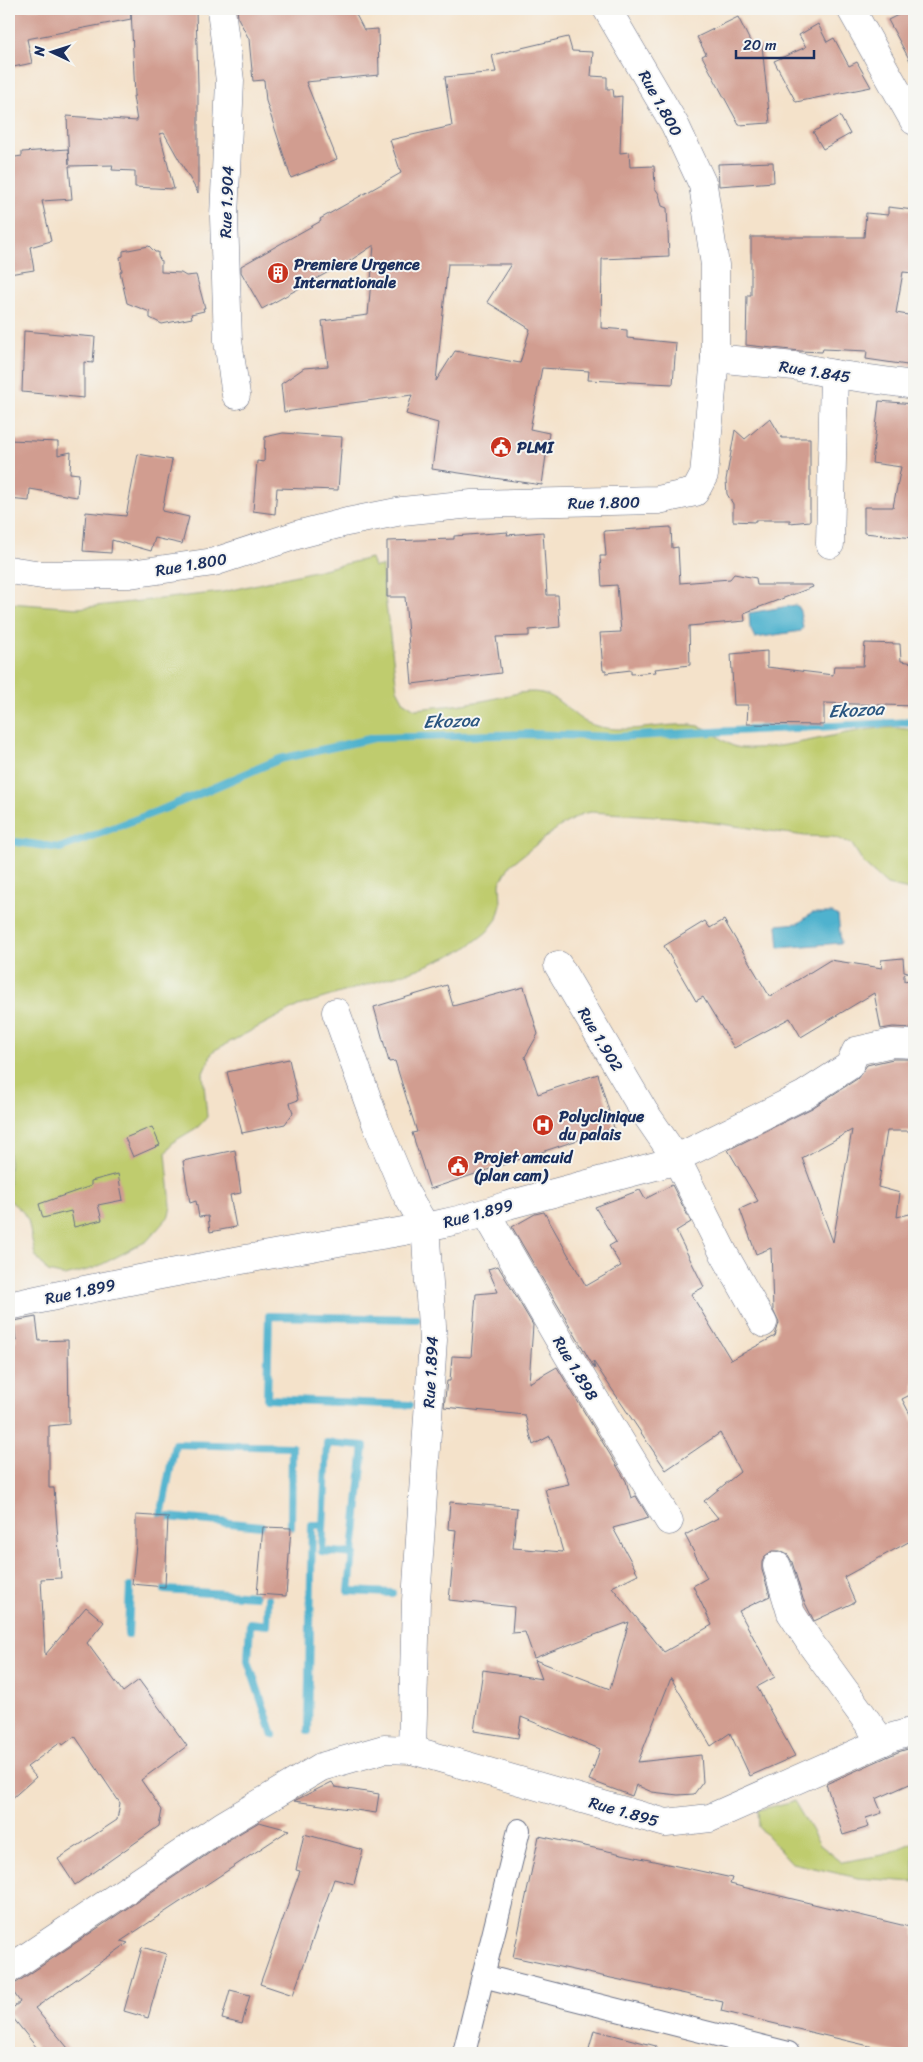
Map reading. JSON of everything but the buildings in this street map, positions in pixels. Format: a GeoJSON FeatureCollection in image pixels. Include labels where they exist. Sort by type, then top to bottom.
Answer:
{"type":"FeatureCollection","features":[{"type":"Feature","properties":{"kind":"street","name":"Rue 1.904"},"geometry":{"type":"LineString","coordinates":[[221,9],[230,82],[224,217],[228,341],[236,395]]}},
{"type":"Feature","properties":{"kind":"street","name":"Rue 1.800"},"geometry":{"type":"LineString","coordinates":[[9,570],[42,575],[130,574],[214,562],[300,534],[347,522],[402,512],[472,504],[658,500],[695,492],[704,475],[715,358],[715,265],[703,185],[674,125],[607,9]]}},
{"type":"Feature","properties":{"kind":"street"},"geometry":{"type":"LineString","coordinates":[[851,9],[914,121]]}},
{"type":"Feature","properties":{"kind":"street","name":"Rue 1.845"},"geometry":{"type":"LineString","coordinates":[[715,358],[794,366],[914,386]]}},
{"type":"Feature","properties":{"kind":"street"},"geometry":{"type":"LineString","coordinates":[[830,544],[834,374]]}},
{"type":"Feature","properties":{"kind":"street","name":"Rue 1.902"},"geometry":{"type":"LineString","coordinates":[[558,965],[645,1113],[676,1158],[723,1252],[763,1323]]}},
{"type":"Feature","properties":{"kind":"street","name":"Rue 1.894"},"geometry":{"type":"LineString","coordinates":[[336,1012],[404,1192],[426,1226],[433,1340],[416,1601],[412,1750]]}},
{"type":"Feature","properties":{"kind":"street","name":"Rue 1.899"},"geometry":{"type":"LineString","coordinates":[[9,1306],[83,1289],[426,1226],[486,1213],[508,1205],[667,1163],[804,1095],[849,1066],[856,1051],[892,1043],[914,1044]]}},
{"type":"Feature","properties":{"kind":"street","name":"Rue 1.898"},"geometry":{"type":"LineString","coordinates":[[486,1213],[568,1356],[669,1521]]}},
{"type":"Feature","properties":{"kind":"street"},"geometry":{"type":"LineString","coordinates":[[777,1566],[791,1613],[882,1742]]}},
{"type":"Feature","properties":{"kind":"street","name":"Rue 1.895"},"geometry":{"type":"LineString","coordinates":[[9,1969],[222,1826],[321,1767],[384,1749],[412,1750],[666,1823],[710,1818],[882,1742],[914,1731]]}},
{"type":"Feature","properties":{"kind":"street"},"geometry":{"type":"LineString","coordinates":[[464,2053],[520,1830]]}},
{"type":"Feature","properties":{"kind":"street"},"geometry":{"type":"LineString","coordinates":[[483,1976],[788,2053]]}},
{"type":"Feature","properties":{"kind":"green space"},"geometry":{"type":"Polygon","coordinates":[[[371,558],[374,567],[382,566],[397,689],[404,702],[415,709],[465,704],[520,693],[535,692],[549,695],[590,724],[615,729],[679,725],[699,726],[706,728],[729,744],[742,748],[777,746],[866,730],[892,728],[914,730],[914,884],[909,890],[887,885],[865,865],[851,843],[833,837],[805,836],[673,817],[591,812],[582,814],[559,827],[510,865],[500,883],[501,905],[497,919],[487,932],[465,949],[418,969],[298,1006],[213,1051],[203,1073],[207,1117],[198,1127],[173,1142],[166,1153],[171,1206],[169,1216],[147,1241],[95,1268],[65,1276],[48,1272],[35,1255],[28,1220],[22,1211],[9,1200],[9,603],[78,608],[223,592],[371,558]]]}},
{"type":"Feature","properties":{"kind":"green space"},"geometry":{"type":"Polygon","coordinates":[[[794,1801],[820,1845],[842,1862],[883,1855],[914,1842],[914,1882],[858,1878],[792,1863],[759,1827],[758,1810],[794,1801]]]}},
{"type":"Feature","properties":{"kind":"water"},"geometry":{"type":"Polygon","coordinates":[[[795,605],[799,607],[803,627],[801,631],[755,638],[750,628],[749,613],[795,605]]]}},
{"type":"Feature","properties":{"kind":"water"},"geometry":{"type":"Polygon","coordinates":[[[812,913],[833,913],[838,916],[841,943],[779,948],[777,925],[799,923],[812,913]]]}},
{"type":"Feature","properties":{"kind":"waterway","name":"Ekozoa"},"geometry":{"type":"LineString","coordinates":[[9,841],[60,848],[166,808],[280,759],[374,738],[531,734],[614,737],[914,722]]}},
{"type":"Feature","properties":{"kind":"waterway"},"geometry":{"type":"LineString","coordinates":[[409,1405],[267,1399],[269,1316],[417,1319]]}},
{"type":"Feature","properties":{"kind":"waterway"},"geometry":{"type":"LineString","coordinates":[[354,1554],[322,1551],[327,1443],[364,1446],[349,1591],[392,1593]]}},
{"type":"Feature","properties":{"kind":"waterway"},"geometry":{"type":"LineString","coordinates":[[161,1516],[175,1444],[292,1447],[291,1527]]}},
{"type":"Feature","properties":{"kind":"waterway"},"geometry":{"type":"LineString","coordinates":[[168,1517],[261,1526]]}},
{"type":"Feature","properties":{"kind":"waterway"},"geometry":{"type":"LineString","coordinates":[[308,1731],[312,1525],[323,1525]]}},
{"type":"Feature","properties":{"kind":"waterway"},"geometry":{"type":"LineString","coordinates":[[128,1634],[130,1587]]}},
{"type":"Feature","properties":{"kind":"waterway"},"geometry":{"type":"LineString","coordinates":[[165,1590],[255,1596]]}},
{"type":"Feature","properties":{"kind":"waterway"},"geometry":{"type":"LineString","coordinates":[[268,1598],[267,1625],[250,1623],[248,1661],[273,1735]]}},
{"type":"Feature","properties":{"kind":"place","name":"Premiere Urgence Internationale"},"geometry":{"type":"Point","coordinates":[278,273]}},
{"type":"Feature","properties":{"kind":"place","name":"PLMI"},"geometry":{"type":"Point","coordinates":[501,447]}},
{"type":"Feature","properties":{"kind":"place","name":"Polyclinique du palais"},"geometry":{"type":"Point","coordinates":[543,1125]}},
{"type":"Feature","properties":{"kind":"place","name":"Projet amcuid (plan cam)"},"geometry":{"type":"Point","coordinates":[458,1166]}}]}
